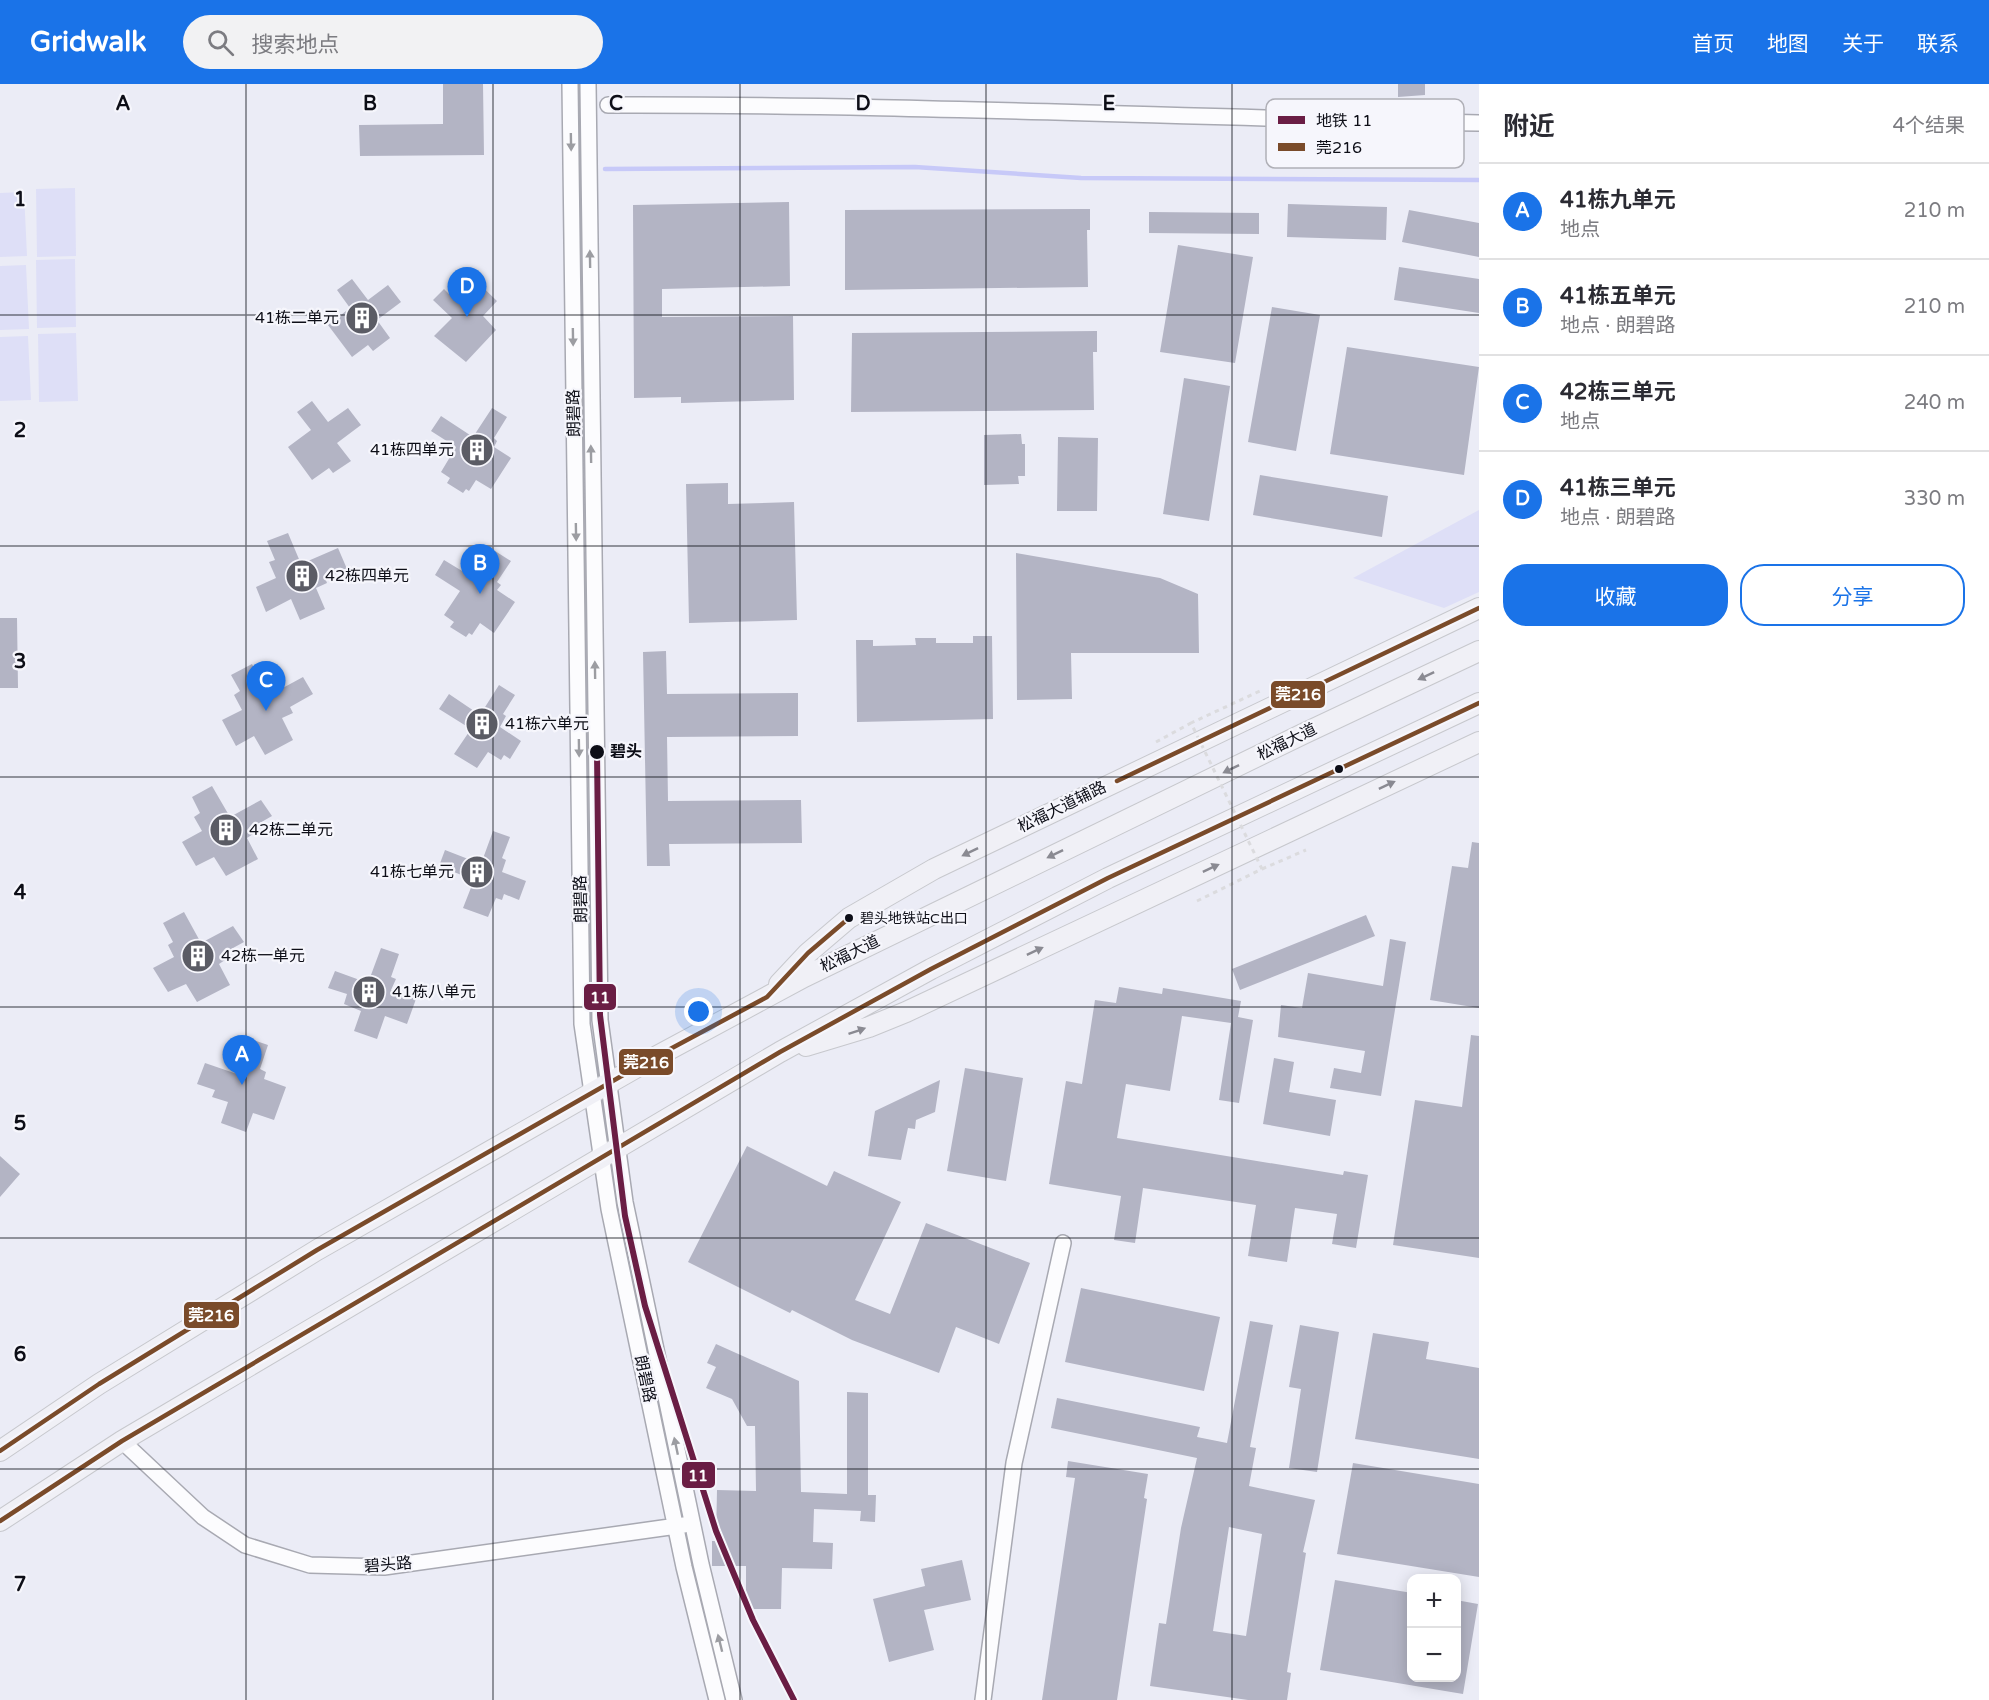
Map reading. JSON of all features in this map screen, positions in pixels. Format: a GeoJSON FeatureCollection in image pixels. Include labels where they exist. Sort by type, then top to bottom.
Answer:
{"type":"FeatureCollection","features":[{"type":"Feature","properties":{"kind":"main road","name":"松福大道辅路"},"geometry":{"type":"LineString","coordinates":[[767,997],[808,953],[849,918],[934,869],[1479,608]]}},
{"type":"Feature","properties":{"kind":"main road","name":"松福大道"},"geometry":{"type":"LineString","coordinates":[[0,1451],[99,1384],[317,1250],[601,1088],[767,997],[1127,819],[1479,651]]}},
{"type":"Feature","properties":{"kind":"main road"},"geometry":{"type":"LineString","coordinates":[[0,1521],[122,1441],[609,1151],[780,1052],[931,969],[1108,878],[1479,703]]}},
{"type":"Feature","properties":{"kind":"main road"},"geometry":{"type":"LineString","coordinates":[[780,1052],[832,1040],[906,1012],[1479,742]]}},
{"type":"Feature","properties":{"kind":"street","name":"朗碧路"},"geometry":{"type":"LineString","coordinates":[[570,84],[582,1024],[601,1088]]}},
{"type":"Feature","properties":{"kind":"street","name":"朗碧路"},"geometry":{"type":"LineString","coordinates":[[588,84],[601,1088],[609,1151],[609,1209],[676,1526],[717,1700]]}},
{"type":"Feature","properties":{"kind":"street"},"geometry":{"type":"LineString","coordinates":[[608,105],[787,105],[1266,119]]}},
{"type":"Feature","properties":{"kind":"street"},"geometry":{"type":"LineString","coordinates":[[1464,123],[1479,123]]}},
{"type":"Feature","properties":{"kind":"street","name":"朗碧路"},"geometry":{"type":"LineString","coordinates":[[609,1151],[625,1202],[693,1524],[734,1700]]}},
{"type":"Feature","properties":{"kind":"street"},"geometry":{"type":"LineString","coordinates":[[983,1700],[1014,1463],[1063,1242]]}},
{"type":"Feature","properties":{"kind":"street","name":"碧头路"},"geometry":{"type":"LineString","coordinates":[[122,1441],[203,1517],[219,1528],[245,1545],[310,1565],[384,1567],[693,1524]]}},
{"type":"Feature","properties":{"kind":"path"},"geometry":{"type":"LineString","coordinates":[[1156,742],[1262,690]]}},
{"type":"Feature","properties":{"kind":"path"},"geometry":{"type":"LineString","coordinates":[[1191,723],[1262,869]]}},
{"type":"Feature","properties":{"kind":"path"},"geometry":{"type":"LineString","coordinates":[[1197,901],[1306,850]]}},
{"type":"Feature","properties":{"kind":"shaded area"},"geometry":{"type":"Polygon","coordinates":[[[75,188],[76,256],[37,257],[36,189],[75,188]]]}},
{"type":"Feature","properties":{"kind":"shaded area"},"geometry":{"type":"Polygon","coordinates":[[[24,192],[27,256],[0,257],[0,193],[24,192]]]}},
{"type":"Feature","properties":{"kind":"shaded area"},"geometry":{"type":"Polygon","coordinates":[[[75,259],[76,327],[37,328],[36,260],[75,259]]]}},
{"type":"Feature","properties":{"kind":"shaded area"},"geometry":{"type":"Polygon","coordinates":[[[26,265],[29,329],[0,330],[0,266],[26,265]]]}},
{"type":"Feature","properties":{"kind":"shaded area"},"geometry":{"type":"Polygon","coordinates":[[[76,333],[78,401],[39,402],[38,334],[76,333]]]}},
{"type":"Feature","properties":{"kind":"shaded area"},"geometry":{"type":"Polygon","coordinates":[[[28,336],[31,400],[0,401],[0,337],[28,336]]]}},
{"type":"Feature","properties":{"kind":"shaded area"},"geometry":{"type":"Polygon","coordinates":[[[1479,510],[1479,592],[1444,608],[1353,578],[1479,510]]]}},
{"type":"Feature","properties":{"kind":"building"},"geometry":{"type":"Polygon","coordinates":[[[443,84],[483,84],[484,155],[360,156],[359,125],[443,124],[443,84]]]}},
{"type":"Feature","properties":{"kind":"building"},"geometry":{"type":"Polygon","coordinates":[[[1398,84],[1425,84],[1425,95],[1398,97],[1398,84]]]}},
{"type":"Feature","properties":{"kind":"building"},"geometry":{"type":"Polygon","coordinates":[[[789,202],[790,286],[662,289],[662,317],[793,316],[794,400],[681,403],[681,397],[634,398],[633,205],[789,202]]]}},
{"type":"Feature","properties":{"kind":"building"},"geometry":{"type":"Polygon","coordinates":[[[1288,204],[1387,207],[1386,240],[1287,237],[1288,204]]]}},
{"type":"Feature","properties":{"kind":"building"},"geometry":{"type":"Polygon","coordinates":[[[1090,209],[1090,230],[1087,230],[1088,287],[845,290],[845,210],[1090,209]]]}},
{"type":"Feature","properties":{"kind":"building"},"geometry":{"type":"Polygon","coordinates":[[[1409,210],[1479,223],[1479,257],[1402,242],[1409,210]]]}},
{"type":"Feature","properties":{"kind":"building"},"geometry":{"type":"Polygon","coordinates":[[[1149,212],[1259,213],[1259,234],[1149,233],[1149,212]]]}},
{"type":"Feature","properties":{"kind":"building"},"geometry":{"type":"Polygon","coordinates":[[[1178,245],[1253,257],[1235,363],[1160,352],[1178,245]]]}},
{"type":"Feature","properties":{"kind":"building"},"geometry":{"type":"Polygon","coordinates":[[[1399,267],[1479,279],[1479,313],[1394,300],[1399,267]]]}},
{"type":"Feature","properties":{"kind":"building"},"geometry":{"type":"Polygon","coordinates":[[[468,273],[497,301],[483,316],[496,330],[466,362],[434,336],[452,318],[433,300],[444,289],[449,294],[468,273]]]}},
{"type":"Feature","properties":{"kind":"building","name":"41栋二单元"},"geometry":{"type":"Polygon","coordinates":[[[352,279],[368,300],[388,285],[401,302],[377,320],[390,338],[373,351],[368,345],[352,357],[328,325],[350,308],[337,290],[352,279]]]}},
{"type":"Feature","properties":{"kind":"building"},"geometry":{"type":"Polygon","coordinates":[[[1272,307],[1320,315],[1296,451],[1248,442],[1272,307]]]}},
{"type":"Feature","properties":{"kind":"building"},"geometry":{"type":"Polygon","coordinates":[[[1097,331],[1097,352],[1093,352],[1094,410],[851,412],[852,333],[1097,331]]]}},
{"type":"Feature","properties":{"kind":"building"},"geometry":{"type":"Polygon","coordinates":[[[1347,347],[1479,367],[1464,475],[1330,454],[1347,347]]]}},
{"type":"Feature","properties":{"kind":"building"},"geometry":{"type":"Polygon","coordinates":[[[1184,378],[1230,386],[1209,521],[1163,514],[1184,378]]]}},
{"type":"Feature","properties":{"kind":"building"},"geometry":{"type":"Polygon","coordinates":[[[312,401],[328,422],[348,408],[361,425],[337,443],[351,461],[333,473],[329,468],[312,480],[288,447],[311,430],[297,412],[312,401]]]}},
{"type":"Feature","properties":{"kind":"building","name":"41栋四单元"},"geometry":{"type":"Polygon","coordinates":[[[492,408],[507,417],[494,438],[497,441],[494,447],[511,458],[491,489],[476,480],[469,491],[466,489],[463,493],[447,483],[450,478],[441,472],[456,447],[431,431],[441,416],[473,437],[492,408]]]}},
{"type":"Feature","properties":{"kind":"building"},"geometry":{"type":"Polygon","coordinates":[[[1021,434],[1022,444],[1025,444],[1025,476],[1018,476],[1019,484],[984,485],[984,435],[1021,434]]]}},
{"type":"Feature","properties":{"kind":"building"},"geometry":{"type":"Polygon","coordinates":[[[1058,437],[1098,438],[1097,511],[1057,511],[1058,437]]]}},
{"type":"Feature","properties":{"kind":"building"},"geometry":{"type":"Polygon","coordinates":[[[1260,475],[1388,496],[1382,537],[1253,515],[1260,475]]]}},
{"type":"Feature","properties":{"kind":"building"},"geometry":{"type":"Polygon","coordinates":[[[728,483],[728,504],[794,502],[797,620],[689,623],[686,484],[728,483]]]}},
{"type":"Feature","properties":{"kind":"building","name":"42栋四单元"},"geometry":{"type":"Polygon","coordinates":[[[288,533],[301,564],[338,548],[347,569],[325,578],[327,583],[316,588],[325,609],[300,620],[291,599],[266,612],[256,587],[276,578],[269,562],[275,560],[267,541],[288,533]]]}},
{"type":"Feature","properties":{"kind":"building"},"geometry":{"type":"Polygon","coordinates":[[[495,551],[511,561],[497,582],[501,585],[497,590],[515,602],[494,633],[480,623],[472,635],[469,633],[466,637],[450,627],[454,622],[444,615],[460,591],[435,575],[444,560],[477,580],[495,551]]]}},
{"type":"Feature","properties":{"kind":"building"},"geometry":{"type":"Polygon","coordinates":[[[1016,553],[1160,578],[1198,594],[1199,653],[1071,653],[1072,699],[1017,700],[1016,553]]]}},
{"type":"Feature","properties":{"kind":"building"},"geometry":{"type":"Polygon","coordinates":[[[0,618],[17,618],[18,688],[0,688],[0,618]]]}},
{"type":"Feature","properties":{"kind":"building"},"geometry":{"type":"Polygon","coordinates":[[[973,636],[992,636],[993,719],[857,722],[856,640],[873,640],[873,646],[916,645],[915,638],[936,638],[936,643],[973,643],[973,636]]]}},
{"type":"Feature","properties":{"kind":"building"},"geometry":{"type":"Polygon","coordinates":[[[666,651],[667,694],[798,693],[798,736],[667,737],[668,801],[801,800],[802,843],[669,844],[670,866],[647,866],[643,652],[666,651]]]}},
{"type":"Feature","properties":{"kind":"building"},"geometry":{"type":"Polygon","coordinates":[[[252,664],[268,696],[303,677],[313,694],[290,707],[293,713],[282,718],[293,740],[265,755],[254,736],[236,746],[222,720],[242,710],[234,695],[240,691],[231,675],[252,664]]]}},
{"type":"Feature","properties":{"kind":"building","name":"41栋六单元"},"geometry":{"type":"Polygon","coordinates":[[[499,685],[515,695],[503,714],[506,716],[500,727],[521,741],[510,759],[504,755],[501,760],[488,752],[477,768],[454,754],[471,729],[439,709],[449,694],[480,715],[499,685]]]}},
{"type":"Feature","properties":{"kind":"building","name":"42栋二单元"},"geometry":{"type":"Polygon","coordinates":[[[212,786],[230,817],[261,800],[272,816],[251,828],[253,834],[247,838],[258,859],[226,876],[214,857],[196,866],[182,842],[202,831],[194,817],[200,813],[192,797],[212,786]]]}},
{"type":"Feature","properties":{"kind":"building","name":"41栋七单元"},"geometry":{"type":"Polygon","coordinates":[[[493,831],[510,837],[502,858],[506,860],[502,872],[526,881],[519,900],[504,894],[502,900],[496,898],[488,917],[463,908],[474,880],[439,866],[445,850],[481,864],[493,831]]]}},
{"type":"Feature","properties":{"kind":"building"},"geometry":{"type":"Polygon","coordinates":[[[1472,842],[1479,843],[1479,1008],[1430,1000],[1452,866],[1468,868],[1472,842]]]}},
{"type":"Feature","properties":{"kind":"building","name":"42栋一单元"},"geometry":{"type":"Polygon","coordinates":[[[184,912],[201,943],[233,926],[244,942],[222,954],[225,960],[219,964],[230,985],[197,1002],[186,984],[168,992],[153,968],[174,957],[168,945],[173,942],[163,923],[184,912]]]}},
{"type":"Feature","properties":{"kind":"building"},"geometry":{"type":"Polygon","coordinates":[[[1366,915],[1375,936],[1240,990],[1232,969],[1366,915]]]}},
{"type":"Feature","properties":{"kind":"building"},"geometry":{"type":"Polygon","coordinates":[[[1390,939],[1406,942],[1381,1096],[1330,1088],[1334,1068],[1361,1073],[1365,1051],[1278,1037],[1281,1005],[1302,1008],[1308,973],[1383,986],[1390,939]]]}},
{"type":"Feature","properties":{"kind":"building","name":"41栋八单元"},"geometry":{"type":"Polygon","coordinates":[[[381,948],[399,954],[391,977],[396,979],[391,990],[416,999],[407,1024],[385,1016],[377,1039],[354,1031],[361,1011],[344,1004],[347,994],[328,988],[335,971],[368,983],[381,948]]]}},
{"type":"Feature","properties":{"kind":"building"},"geometry":{"type":"Polygon","coordinates":[[[1119,987],[1162,994],[1163,988],[1241,1001],[1238,1017],[1253,1020],[1239,1103],[1219,1100],[1231,1023],[1182,1016],[1170,1091],[1126,1084],[1117,1138],[1343,1175],[1344,1171],[1368,1175],[1356,1248],[1332,1244],[1337,1214],[1295,1208],[1287,1262],[1248,1256],[1256,1205],[1143,1188],[1135,1243],[1114,1240],[1121,1196],[1049,1184],[1066,1081],[1082,1084],[1095,1000],[1116,1003],[1119,987]]]}},
{"type":"Feature","properties":{"kind":"building"},"geometry":{"type":"Polygon","coordinates":[[[1471,1035],[1479,1036],[1479,1258],[1393,1245],[1415,1100],[1462,1107],[1471,1035]]]}},
{"type":"Feature","properties":{"kind":"building"},"geometry":{"type":"Polygon","coordinates":[[[250,1039],[268,1045],[260,1069],[266,1072],[264,1079],[286,1087],[274,1120],[253,1113],[246,1132],[221,1123],[228,1102],[212,1097],[215,1090],[197,1084],[205,1063],[237,1074],[250,1039]]]}},
{"type":"Feature","properties":{"kind":"building"},"geometry":{"type":"Polygon","coordinates":[[[1274,1058],[1294,1062],[1289,1092],[1336,1100],[1330,1136],[1263,1124],[1274,1058]]]}},
{"type":"Feature","properties":{"kind":"building"},"geometry":{"type":"Polygon","coordinates":[[[965,1068],[1023,1078],[1006,1181],[947,1171],[965,1068]]]}},
{"type":"Feature","properties":{"kind":"building"},"geometry":{"type":"Polygon","coordinates":[[[940,1080],[935,1112],[916,1120],[915,1129],[908,1128],[901,1160],[868,1156],[875,1111],[940,1080]]]}},
{"type":"Feature","properties":{"kind":"building"},"geometry":{"type":"Polygon","coordinates":[[[747,1146],[827,1186],[834,1171],[901,1202],[855,1300],[890,1314],[926,1223],[1030,1263],[999,1344],[956,1327],[939,1373],[852,1340],[792,1310],[790,1313],[688,1262],[747,1146]]]}},
{"type":"Feature","properties":{"kind":"building"},"geometry":{"type":"Polygon","coordinates":[[[0,1156],[20,1174],[0,1197],[0,1156]]]}},
{"type":"Feature","properties":{"kind":"building"},"geometry":{"type":"Polygon","coordinates":[[[1081,1288],[1220,1317],[1204,1391],[1065,1362],[1081,1288]]]}},
{"type":"Feature","properties":{"kind":"building"},"geometry":{"type":"Polygon","coordinates":[[[1250,1321],[1273,1325],[1250,1447],[1256,1448],[1249,1486],[1315,1500],[1303,1552],[1306,1553],[1287,1672],[1291,1673],[1287,1700],[1248,1700],[1150,1686],[1159,1623],[1166,1624],[1181,1528],[1197,1458],[1051,1428],[1057,1398],[1200,1427],[1197,1437],[1227,1443],[1250,1321]],[[1229,1527],[1213,1631],[1246,1636],[1262,1534],[1229,1527]]]}},
{"type":"Feature","properties":{"kind":"building"},"geometry":{"type":"Polygon","coordinates":[[[1300,1325],[1339,1332],[1317,1472],[1289,1468],[1301,1389],[1289,1387],[1300,1325]]]}},
{"type":"Feature","properties":{"kind":"building"},"geometry":{"type":"Polygon","coordinates":[[[1373,1333],[1429,1342],[1426,1359],[1479,1368],[1479,1459],[1355,1439],[1373,1333]]]}},
{"type":"Feature","properties":{"kind":"building"},"geometry":{"type":"Polygon","coordinates":[[[716,1344],[799,1381],[801,1492],[847,1494],[847,1392],[868,1393],[868,1495],[876,1495],[875,1522],[860,1521],[861,1511],[814,1509],[813,1542],[833,1543],[832,1569],[782,1568],[781,1609],[746,1609],[746,1566],[712,1566],[712,1541],[716,1541],[717,1490],[756,1491],[755,1426],[747,1426],[732,1399],[706,1388],[716,1367],[707,1363],[716,1344]]]}},
{"type":"Feature","properties":{"kind":"building"},"geometry":{"type":"Polygon","coordinates":[[[1068,1461],[1148,1474],[1144,1498],[1147,1499],[1117,1700],[1042,1700],[1075,1478],[1066,1477],[1068,1461]]]}},
{"type":"Feature","properties":{"kind":"building"},"geometry":{"type":"Polygon","coordinates":[[[1353,1463],[1479,1484],[1479,1577],[1337,1554],[1353,1463]]]}},
{"type":"Feature","properties":{"kind":"building"},"geometry":{"type":"Polygon","coordinates":[[[962,1560],[971,1600],[924,1610],[934,1650],[889,1662],[873,1599],[925,1586],[921,1569],[962,1560]]]}},
{"type":"Feature","properties":{"kind":"building"},"geometry":{"type":"Polygon","coordinates":[[[1335,1580],[1407,1592],[1407,1682],[1461,1682],[1461,1601],[1478,1604],[1463,1694],[1320,1670],[1335,1580]]]}},
{"type":"Feature","properties":{"kind":"waterway"},"geometry":{"type":"LineString","coordinates":[[605,169],[915,167],[1081,178],[1479,180]]}},
{"type":"Feature","properties":{"kind":"metro line","name":"11"},"geometry":{"type":"LineString","coordinates":[[597,752],[600,1015],[625,1216],[645,1306],[716,1531],[753,1620],[794,1700]]}},
{"type":"Feature","properties":{"kind":"transit line","name":"莞216"},"geometry":{"type":"LineString","coordinates":[[1117,781],[1479,608]]}},
{"type":"Feature","properties":{"kind":"transit line","name":"莞216"},"geometry":{"type":"LineString","coordinates":[[0,1521],[122,1441],[780,1052],[931,969],[1108,878],[1479,703]]}},
{"type":"Feature","properties":{"kind":"transit line","name":"莞216"},"geometry":{"type":"LineString","coordinates":[[0,1451],[99,1384],[317,1250],[646,1062],[767,997],[808,953],[849,918]]}},
{"type":"Feature","properties":{"kind":"place","name":"41栋三单元"},"geometry":{"type":"Point","coordinates":[467,317]}},
{"type":"Feature","properties":{"kind":"place","name":"41栋二单元"},"geometry":{"type":"Point","coordinates":[362,318]}},
{"type":"Feature","properties":{"kind":"place","name":"41栋四单元"},"geometry":{"type":"Point","coordinates":[477,450]}},
{"type":"Feature","properties":{"kind":"place","name":"42栋四单元"},"geometry":{"type":"Point","coordinates":[302,576]}},
{"type":"Feature","properties":{"kind":"place","name":"41栋五单元"},"geometry":{"type":"Point","coordinates":[480,594]}},
{"type":"Feature","properties":{"kind":"place","name":"42栋三单元"},"geometry":{"type":"Point","coordinates":[266,711]}},
{"type":"Feature","properties":{"kind":"place","name":"41栋六单元"},"geometry":{"type":"Point","coordinates":[482,724]}},
{"type":"Feature","properties":{"kind":"place","name":"碧头"},"geometry":{"type":"Point","coordinates":[597,752]}},
{"type":"Feature","properties":{"kind":"place","name":"42栋二单元"},"geometry":{"type":"Point","coordinates":[226,830]}},
{"type":"Feature","properties":{"kind":"place","name":"41栋七单元"},"geometry":{"type":"Point","coordinates":[477,872]}},
{"type":"Feature","properties":{"kind":"place","name":"碧头地铁站C出口"},"geometry":{"type":"Point","coordinates":[849,918]}},
{"type":"Feature","properties":{"kind":"place","name":"42栋一单元"},"geometry":{"type":"Point","coordinates":[198,956]}},
{"type":"Feature","properties":{"kind":"place","name":"41栋八单元"},"geometry":{"type":"Point","coordinates":[369,992]}},
{"type":"Feature","properties":{"kind":"place","name":"41栋九单元"},"geometry":{"type":"Point","coordinates":[242,1085]}}]}
